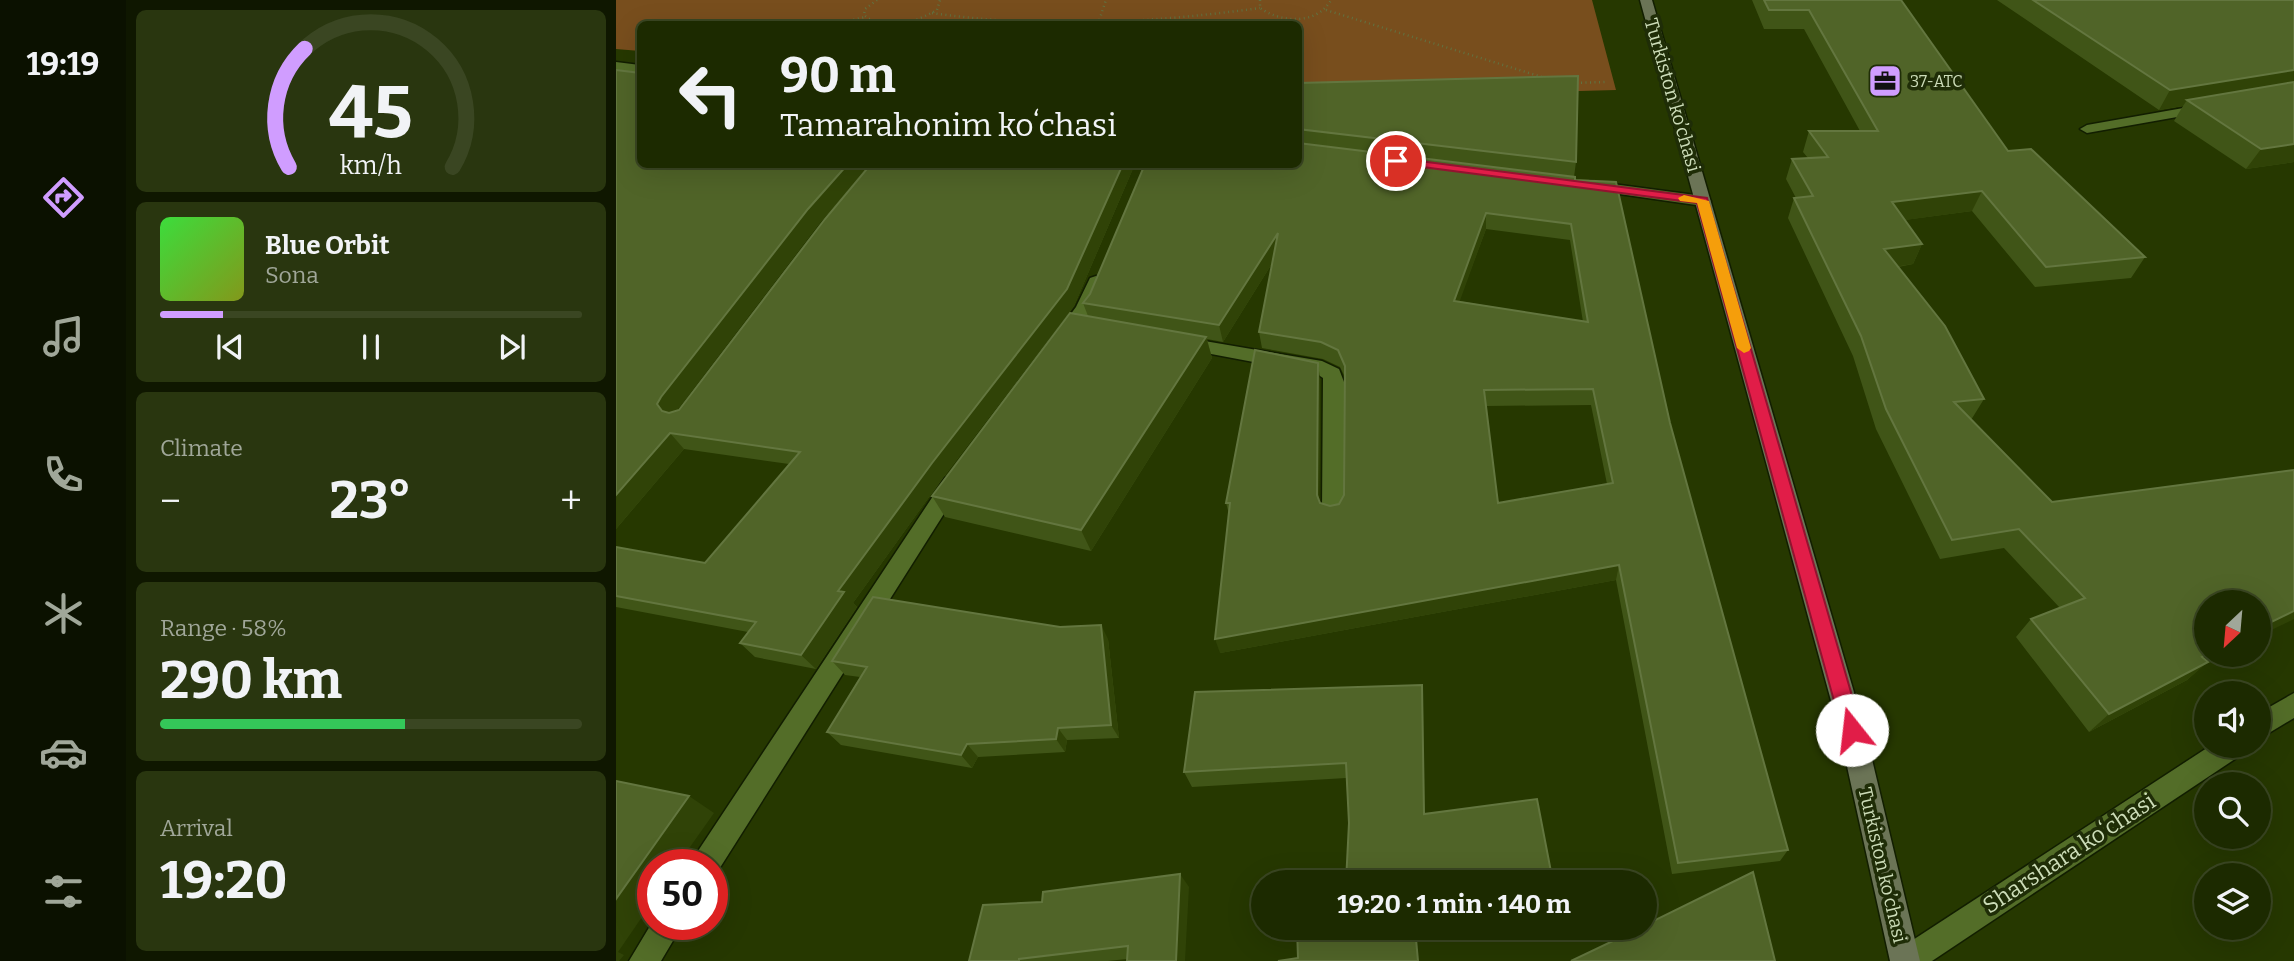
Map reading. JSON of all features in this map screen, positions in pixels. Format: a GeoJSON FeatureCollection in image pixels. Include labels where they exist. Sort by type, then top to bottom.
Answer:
{"type":"FeatureCollection","features":[{"type":"Feature","properties":{"kind":"main road","name":"Turkiston ko’chasi"},"geometry":{"type":"LineString","coordinates":[[1646,0],[1852,730],[1906,961]]}},
{"type":"Feature","properties":{"kind":"street"},"geometry":{"type":"LineString","coordinates":[[616,65],[637,68]]}},
{"type":"Feature","properties":{"kind":"street"},"geometry":{"type":"LineString","coordinates":[[2087,129],[2216,106]]}},
{"type":"Feature","properties":{"kind":"street"},"geometry":{"type":"LineString","coordinates":[[1574,184],[1703,201]]}},
{"type":"Feature","properties":{"kind":"street"},"geometry":{"type":"LineString","coordinates":[[1048,357],[1084,309],[1105,261]]}},
{"type":"Feature","properties":{"kind":"street"},"geometry":{"type":"LineString","coordinates":[[1072,325],[1099,330]]}},
{"type":"Feature","properties":{"kind":"street"},"geometry":{"type":"LineString","coordinates":[[1167,341],[1322,368],[1332,374],[1333,511]]}},
{"type":"Feature","properties":{"kind":"street"},"geometry":{"type":"LineString","coordinates":[[716,849],[967,464]]}},
{"type":"Feature","properties":{"kind":"street"},"geometry":{"type":"LineString","coordinates":[[2271,719],[2294,704]]}},
{"type":"Feature","properties":{"kind":"street","name":"Sharshara koʻchasi"},"geometry":{"type":"LineString","coordinates":[[1906,961],[2214,758]]}},
{"type":"Feature","properties":{"kind":"street"},"geometry":{"type":"LineString","coordinates":[[644,961],[658,940]]}},
{"type":"Feature","properties":{"kind":"path"},"geometry":{"type":"LineString","coordinates":[[865,17],[864,9],[877,0]]}},
{"type":"Feature","properties":{"kind":"path"},"geometry":{"type":"LineString","coordinates":[[909,21],[932,13],[941,4],[940,0]]}},
{"type":"Feature","properties":{"kind":"path"},"geometry":{"type":"LineString","coordinates":[[1099,21],[1106,0]]}},
{"type":"Feature","properties":{"kind":"path"},"geometry":{"type":"LineString","coordinates":[[1260,0],[1260,8],[1266,14],[1286,19],[1308,17],[1326,10],[1550,80]]}},
{"type":"Feature","properties":{"kind":"path"},"geometry":{"type":"LineString","coordinates":[[1326,10],[1331,0]]}},
{"type":"Feature","properties":{"kind":"path"},"geometry":{"type":"LineString","coordinates":[[1144,21],[1191,18],[1260,8]]}},
{"type":"Feature","properties":{"kind":"path"},"geometry":{"type":"LineString","coordinates":[[932,13],[978,21]]}},
{"type":"Feature","properties":{"kind":"path"},"geometry":{"type":"LineString","coordinates":[[848,21],[865,17],[872,21]]}},
{"type":"Feature","properties":{"kind":"path"},"geometry":{"type":"LineString","coordinates":[[1563,84],[1607,82]]}},
{"type":"Feature","properties":{"kind":"shaded area"},"geometry":{"type":"Polygon","coordinates":[[[616,0],[1592,0],[1616,90],[1302,99],[1302,21],[637,21],[637,51],[616,49],[616,0]]]}},
{"type":"Feature","properties":{"kind":"building"},"geometry":{"type":"Polygon","coordinates":[[[1764,0],[1901,0],[2008,151],[2031,149],[2145,257],[2046,267],[1982,191],[1892,202],[1922,244],[1884,249],[1945,326],[1984,399],[1954,402],[2052,502],[2294,470],[2294,611],[2272,622],[2272,590],[2194,590],[2194,667],[2198,667],[2109,714],[2031,619],[2085,598],[2019,529],[1952,540],[1886,409],[1861,336],[1794,198],[1813,196],[1792,159],[1828,157],[1809,131],[1878,131],[1809,10],[1769,10],[1764,0]]]}},
{"type":"Feature","properties":{"kind":"building"},"geometry":{"type":"Polygon","coordinates":[[[2033,0],[2294,0],[2294,70],[2170,90],[2033,0]]]}},
{"type":"Feature","properties":{"kind":"building"},"geometry":{"type":"Polygon","coordinates":[[[616,70],[637,73],[637,168],[844,168],[808,209],[661,397],[657,404],[662,411],[669,413],[679,410],[825,219],[868,168],[1121,168],[1067,289],[932,463],[838,591],[844,592],[801,655],[740,643],[756,622],[616,596],[616,547],[705,563],[800,452],[670,433],[616,495],[616,70]]]}},
{"type":"Feature","properties":{"kind":"building"},"geometry":{"type":"Polygon","coordinates":[[[1578,76],[1576,162],[1302,129],[1302,83],[1578,76]]]}},
{"type":"Feature","properties":{"kind":"building"},"geometry":{"type":"Polygon","coordinates":[[[2294,82],[2294,144],[2261,149],[2187,100],[2294,82]]]}},
{"type":"Feature","properties":{"kind":"building"},"geometry":{"type":"Polygon","coordinates":[[[1302,143],[1575,177],[1575,180],[1616,182],[1670,423],[1788,850],[1678,863],[1619,565],[1215,639],[1230,503],[1226,503],[1255,350],[1318,363],[1317,495],[1320,503],[1330,506],[1339,504],[1344,495],[1345,366],[1338,350],[1321,342],[1259,332],[1278,233],[1219,325],[1083,303],[1090,294],[1143,168],[1302,168],[1302,143]],[[1486,213],[1454,301],[1588,322],[1571,224],[1486,213]],[[1593,389],[1484,390],[1498,503],[1613,483],[1593,389]]]}},
{"type":"Feature","properties":{"kind":"building"},"geometry":{"type":"Polygon","coordinates":[[[1070,313],[1206,337],[1081,530],[932,496],[1070,313]]]}},
{"type":"Feature","properties":{"kind":"building"},"geometry":{"type":"Polygon","coordinates":[[[873,597],[1060,627],[1101,625],[1111,725],[1058,728],[1056,739],[967,744],[961,755],[827,732],[867,667],[832,661],[873,597]]]}},
{"type":"Feature","properties":{"kind":"building"},"geometry":{"type":"Polygon","coordinates":[[[1422,685],[1424,814],[1537,799],[1551,870],[1347,870],[1349,823],[1346,763],[1184,772],[1195,692],[1422,685]]]}},
{"type":"Feature","properties":{"kind":"building"},"geometry":{"type":"Polygon","coordinates":[[[616,781],[689,796],[651,849],[637,849],[637,869],[616,899],[616,781]]]}},
{"type":"Feature","properties":{"kind":"building"},"geometry":{"type":"Polygon","coordinates":[[[1753,872],[1775,961],[1571,961],[1615,940],[1657,940],[1657,919],[1753,872]]]}},
{"type":"Feature","properties":{"kind":"building"},"geometry":{"type":"Polygon","coordinates":[[[1180,874],[1176,961],[1127,961],[1128,946],[1019,961],[969,961],[983,905],[1042,902],[1043,892],[1180,874]]]}},
{"type":"Feature","properties":{"kind":"building"},"geometry":{"type":"Polygon","coordinates":[[[1297,940],[1416,940],[1418,961],[1278,961],[1298,958],[1297,940]]]}},
{"type":"Feature","properties":{"kind":"slow traffic"},"geometry":{"type":"LineString","coordinates":[[1684,198],[1703,201],[1744,348]]}},
{"type":"Feature","properties":{"kind":"place","name":"37-АТС"},"geometry":{"type":"Point","coordinates":[1885,81]}},
{"type":"Feature","properties":{"kind":"route"},"geometry":{"type":"LineString","coordinates":[[1396,161],[1703,201],[1852,730]]}}]}
